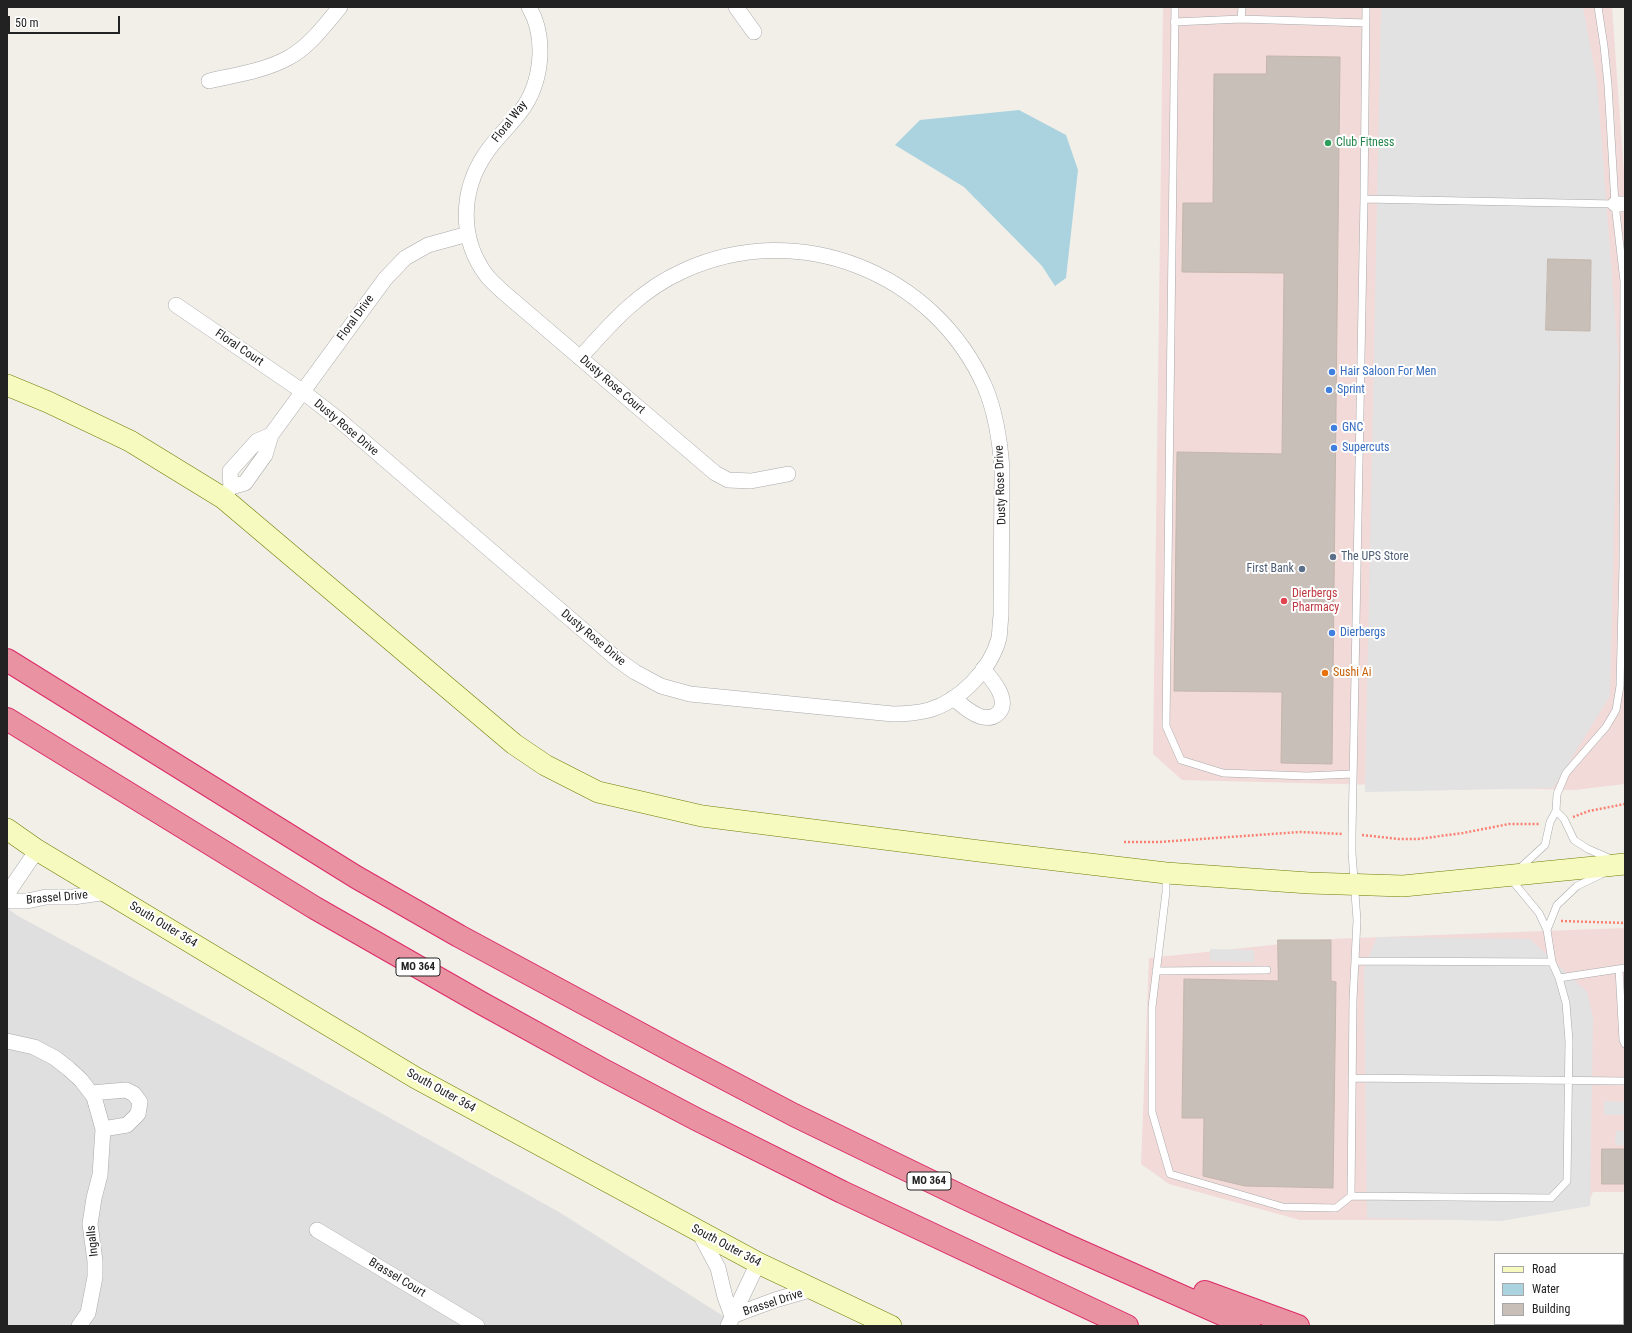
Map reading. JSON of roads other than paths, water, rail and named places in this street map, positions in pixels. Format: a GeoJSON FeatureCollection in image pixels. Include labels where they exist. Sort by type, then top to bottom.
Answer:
{"type":"FeatureCollection","features":[{"type":"Feature","properties":{"kind":"highway","name":"MO 364"},"geometry":{"type":"LineString","coordinates":[[7,660],[311,849],[459,936],[674,1052],[794,1115],[958,1195],[1066,1245],[1249,1326]]}},
{"type":"Feature","properties":{"kind":"highway","name":"MO 364"},"geometry":{"type":"LineString","coordinates":[[7,719],[315,908],[483,1004],[603,1070],[703,1123],[836,1189],[1120,1324]]}},
{"type":"Feature","properties":{"kind":"highway"},"geometry":{"type":"LineString","coordinates":[[1066,1245],[1150,1270],[1298,1326]]}},
{"type":"Feature","properties":{"kind":"main road"},"geometry":{"type":"LineString","coordinates":[[7,385],[48,402],[130,441],[228,492],[514,744],[545,765],[598,792],[702,816],[1166,873],[1403,886],[1510,877],[1624,864]]}},
{"type":"Feature","properties":{"kind":"main road","name":"South Outer 364"},"geometry":{"type":"LineString","coordinates":[[7,829],[37,850],[416,1078],[758,1263],[891,1326]]}},
{"type":"Feature","properties":{"kind":"street"},"geometry":{"type":"LineString","coordinates":[[209,81],[264,68],[289,58],[312,40],[340,7]]}},
{"type":"Feature","properties":{"kind":"street","name":"Floral Way"},"geometry":{"type":"LineString","coordinates":[[468,234],[466,221],[467,199],[473,176],[486,153],[529,98],[536,78],[540,58],[539,36],[529,7]]}},
{"type":"Feature","properties":{"kind":"street"},"geometry":{"type":"LineString","coordinates":[[736,7],[754,32]]}},
{"type":"Feature","properties":{"kind":"street","name":"Dusty Rose Court"},"geometry":{"type":"LineString","coordinates":[[468,234],[477,258],[487,276],[502,291],[715,473],[728,480],[751,481],[788,474]]}},
{"type":"Feature","properties":{"kind":"street","name":"Floral Drive"},"geometry":{"type":"LineString","coordinates":[[228,492],[230,471],[257,441],[271,435],[385,279],[405,258],[428,245],[468,234]]}},
{"type":"Feature","properties":{"kind":"street","name":"Dusty Rose Drive"},"geometry":{"type":"LineString","coordinates":[[302,392],[338,419],[618,660],[635,672],[661,686],[690,694],[892,714],[912,714],[930,710],[945,704],[977,678],[990,659],[998,638],[1001,616],[1001,446],[991,404],[985,387],[975,368],[952,333],[922,302],[887,279],[844,260],[797,251],[773,250],[727,255],[684,270],[645,293],[612,322],[580,358]]}},
{"type":"Feature","properties":{"kind":"street","name":"Floral Court"},"geometry":{"type":"LineString","coordinates":[[176,305],[302,392]]}},
{"type":"Feature","properties":{"kind":"street"},"geometry":{"type":"LineString","coordinates":[[953,698],[973,713],[982,717],[992,718],[998,714],[1001,709],[1001,694],[983,669]]}},
{"type":"Feature","properties":{"kind":"street","name":"Brassel Drive"},"geometry":{"type":"LineString","coordinates":[[7,894],[37,850]]}},
{"type":"Feature","properties":{"kind":"street","name":"Brassel Drive"},"geometry":{"type":"LineString","coordinates":[[7,901],[27,901],[46,897],[73,897],[108,892]]}},
{"type":"Feature","properties":{"kind":"street","name":"Ingalls"},"geometry":{"type":"LineString","coordinates":[[7,1041],[34,1047],[55,1058],[81,1080],[94,1097],[104,1129],[100,1175],[94,1198],[90,1224],[95,1261],[95,1277],[88,1313],[79,1326]]}},
{"type":"Feature","properties":{"kind":"street"},"geometry":{"type":"LineString","coordinates":[[91,1093],[126,1090],[134,1094],[140,1102],[138,1114],[127,1124],[104,1129]]}},
{"type":"Feature","properties":{"kind":"street","name":"Brassel Court"},"geometry":{"type":"LineString","coordinates":[[317,1230],[477,1326]]}},
{"type":"Feature","properties":{"kind":"street","name":"Brassel Drive"},"geometry":{"type":"LineString","coordinates":[[699,1232],[710,1249],[718,1268],[730,1321]]}},
{"type":"Feature","properties":{"kind":"street","name":"Brassel Drive"},"geometry":{"type":"LineString","coordinates":[[730,1321],[758,1263]]}},
{"type":"Feature","properties":{"kind":"street","name":"Brassel Drive"},"geometry":{"type":"LineString","coordinates":[[730,1321],[775,1300],[813,1290]]}},
{"type":"Feature","properties":{"kind":"lane"},"geometry":{"type":"LineString","coordinates":[[1175,7],[1166,726],[1182,760],[1223,773],[1306,776],[1352,774]]}},
{"type":"Feature","properties":{"kind":"lane"},"geometry":{"type":"LineString","coordinates":[[1242,7],[1242,20]]}},
{"type":"Feature","properties":{"kind":"lane"},"geometry":{"type":"LineString","coordinates":[[1351,1196],[1352,1000],[1357,920],[1352,834],[1352,774],[1364,199],[1366,7]]}},
{"type":"Feature","properties":{"kind":"lane"},"geometry":{"type":"LineString","coordinates":[[1166,873],[1166,892],[1152,1007],[1152,1112],[1170,1174],[1283,1207],[1336,1208],[1351,1196],[1551,1198],[1567,1182],[1570,1080],[1566,1003],[1559,978],[1552,962],[1547,930],[1539,913],[1510,877],[1545,845],[1550,822],[1556,811],[1557,794],[1566,773],[1606,727],[1616,710],[1620,686],[1623,648],[1624,565],[1624,281],[1620,204],[1608,85],[1598,7]]}},
{"type":"Feature","properties":{"kind":"lane"},"geometry":{"type":"LineString","coordinates":[[1174,22],[1242,20],[1366,24]]}},
{"type":"Feature","properties":{"kind":"lane"},"geometry":{"type":"LineString","coordinates":[[1364,199],[1620,204]]}},
{"type":"Feature","properties":{"kind":"lane"},"geometry":{"type":"LineString","coordinates":[[1556,811],[1564,819],[1574,840],[1588,849],[1624,864]]}},
{"type":"Feature","properties":{"kind":"lane"},"geometry":{"type":"LineString","coordinates":[[1547,930],[1557,905],[1577,886],[1624,864]]}},
{"type":"Feature","properties":{"kind":"lane"},"geometry":{"type":"LineString","coordinates":[[1355,960],[1552,962]]}},
{"type":"Feature","properties":{"kind":"lane"},"geometry":{"type":"LineString","coordinates":[[1559,978],[1622,968],[1624,1042]]}},
{"type":"Feature","properties":{"kind":"lane"},"geometry":{"type":"LineString","coordinates":[[1156,972],[1267,970]]}},
{"type":"Feature","properties":{"kind":"lane"},"geometry":{"type":"LineString","coordinates":[[1352,1078],[1625,1081]]}},
{"type":"Feature","properties":{"kind":"water"},"geometry":{"type":"Polygon","coordinates":[[[1019,110],[1066,135],[1078,170],[1066,278],[1055,286],[1042,266],[964,187],[895,145],[920,120],[1019,110]]]}},
{"type":"Feature","properties":{"kind":"place","name":"Club Fitness"},"geometry":{"type":"Point","coordinates":[1328,143]}},
{"type":"Feature","properties":{"kind":"place","name":"Hair Saloon For Men"},"geometry":{"type":"Point","coordinates":[1332,372]}},
{"type":"Feature","properties":{"kind":"place","name":"Sprint"},"geometry":{"type":"Point","coordinates":[1329,390]}},
{"type":"Feature","properties":{"kind":"place","name":"GNC"},"geometry":{"type":"Point","coordinates":[1334,428]}},
{"type":"Feature","properties":{"kind":"place","name":"Supercuts"},"geometry":{"type":"Point","coordinates":[1334,448]}},
{"type":"Feature","properties":{"kind":"place","name":"The UPS Store"},"geometry":{"type":"Point","coordinates":[1333,557]}},
{"type":"Feature","properties":{"kind":"place","name":"First Bank"},"geometry":{"type":"Point","coordinates":[1302,569]}},
{"type":"Feature","properties":{"kind":"place","name":"Dierbergs Pharmacy"},"geometry":{"type":"Point","coordinates":[1284,601]}},
{"type":"Feature","properties":{"kind":"place","name":"Dierbergs"},"geometry":{"type":"Point","coordinates":[1332,633]}},
{"type":"Feature","properties":{"kind":"place","name":"Sushi Ai"},"geometry":{"type":"Point","coordinates":[1325,673]}}]}
